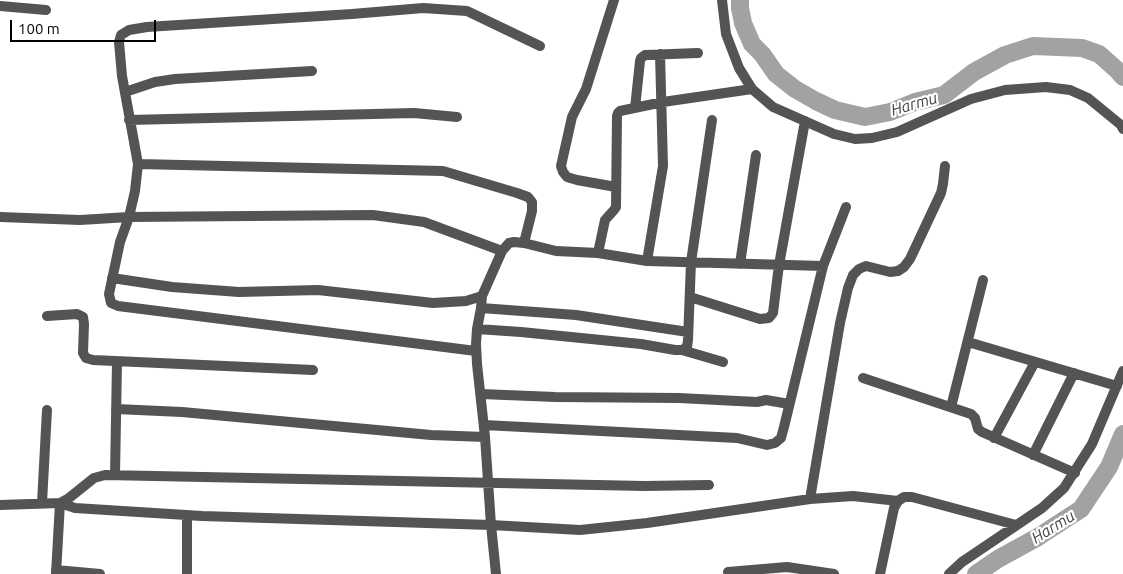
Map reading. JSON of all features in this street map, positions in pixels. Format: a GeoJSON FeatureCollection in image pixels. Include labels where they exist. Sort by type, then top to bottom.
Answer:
{"type":"FeatureCollection","features":[{"type":"Feature","properties":{"kind":"street"},"geometry":{"type":"LineString","coordinates":[[614,0],[586,89],[572,117],[561,166],[563,172],[568,177],[616,187]]}},
{"type":"Feature","properties":{"kind":"street"},"geometry":{"type":"LineString","coordinates":[[722,0],[726,34],[739,68],[752,90],[774,107],[834,134],[855,139],[872,138],[897,132],[971,99],[1005,90],[1046,87],[1070,90],[1088,98],[1123,129]]}},
{"type":"Feature","properties":{"kind":"street"},"geometry":{"type":"LineString","coordinates":[[0,6],[46,10]]}},
{"type":"Feature","properties":{"kind":"street"},"geometry":{"type":"LineString","coordinates":[[476,351],[118,306],[111,303],[109,294],[112,278],[120,242],[129,218],[138,164],[122,76],[119,42],[121,35],[129,30],[147,27],[423,8],[467,11],[540,46]]}},
{"type":"Feature","properties":{"kind":"street"},"geometry":{"type":"LineString","coordinates":[[635,108],[640,61],[644,55],[698,53]]}},
{"type":"Feature","properties":{"kind":"street"},"geometry":{"type":"LineString","coordinates":[[647,261],[664,166],[660,54]]}},
{"type":"Feature","properties":{"kind":"street"},"geometry":{"type":"LineString","coordinates":[[125,92],[155,82],[175,79],[312,72]]}},
{"type":"Feature","properties":{"kind":"street"},"geometry":{"type":"LineString","coordinates":[[598,253],[605,220],[616,207],[617,116],[620,111],[663,102],[752,90]]}},
{"type":"Feature","properties":{"kind":"street"},"geometry":{"type":"LineString","coordinates":[[130,120],[414,113],[457,117]]}},
{"type":"Feature","properties":{"kind":"street"},"geometry":{"type":"LineString","coordinates":[[682,350],[687,347],[691,262],[712,120]]}},
{"type":"Feature","properties":{"kind":"street"},"geometry":{"type":"LineString","coordinates":[[690,297],[760,318],[769,318],[773,313],[779,265],[805,121]]}},
{"type":"Feature","properties":{"kind":"street"},"geometry":{"type":"LineString","coordinates":[[740,264],[756,155]]}},
{"type":"Feature","properties":{"kind":"street"},"geometry":{"type":"LineString","coordinates":[[138,164],[443,171],[528,197],[532,202],[532,211],[524,243]]}},
{"type":"Feature","properties":{"kind":"street"},"geometry":{"type":"LineString","coordinates":[[810,499],[840,323],[853,275],[859,269],[866,266],[890,272],[898,272],[904,268],[941,193],[945,166]]}},
{"type":"Feature","properties":{"kind":"street"},"geometry":{"type":"LineString","coordinates":[[484,425],[737,438],[767,445],[775,443],[781,438],[823,266],[846,207]]}},
{"type":"Feature","properties":{"kind":"street"},"geometry":{"type":"LineString","coordinates":[[0,217],[80,220],[373,215],[424,222],[502,251]]}},
{"type":"Feature","properties":{"kind":"street"},"geometry":{"type":"LineString","coordinates":[[496,574],[476,351],[482,296],[502,251],[509,244],[514,242],[524,243],[556,251],[598,253],[647,261],[823,266]]}},
{"type":"Feature","properties":{"kind":"street"},"geometry":{"type":"LineString","coordinates":[[112,278],[172,287],[239,292],[318,290],[433,303],[466,301],[482,296]]}},
{"type":"Feature","properties":{"kind":"street"},"geometry":{"type":"LineString","coordinates":[[952,408],[983,280]]}},
{"type":"Feature","properties":{"kind":"street"},"geometry":{"type":"LineString","coordinates":[[481,308],[576,316],[688,332]]}},
{"type":"Feature","properties":{"kind":"street"},"geometry":{"type":"LineString","coordinates":[[47,316],[76,314],[83,316],[83,353],[86,358],[93,360],[313,370]]}},
{"type":"Feature","properties":{"kind":"street"},"geometry":{"type":"LineString","coordinates":[[477,330],[521,332],[632,343],[682,350],[723,362]]}},
{"type":"Feature","properties":{"kind":"street"},"geometry":{"type":"LineString","coordinates":[[968,342],[1117,386]]}},
{"type":"Feature","properties":{"kind":"street"},"geometry":{"type":"LineString","coordinates":[[116,475],[117,362]]}},
{"type":"Feature","properties":{"kind":"street"},"geometry":{"type":"LineString","coordinates":[[994,438],[1035,362]]}},
{"type":"Feature","properties":{"kind":"street"},"geometry":{"type":"LineString","coordinates":[[949,574],[962,562],[1042,508],[1064,488],[1092,444],[1123,371]]}},
{"type":"Feature","properties":{"kind":"street"},"geometry":{"type":"LineString","coordinates":[[1033,455],[1074,373]]}},
{"type":"Feature","properties":{"kind":"street"},"geometry":{"type":"LineString","coordinates":[[863,378],[971,414],[975,418],[978,429],[982,432],[1074,473]]}},
{"type":"Feature","properties":{"kind":"street"},"geometry":{"type":"LineString","coordinates":[[481,394],[679,398],[756,402],[766,400],[789,404]]}},
{"type":"Feature","properties":{"kind":"street"},"geometry":{"type":"LineString","coordinates":[[116,409],[182,412],[431,435],[485,437]]}},
{"type":"Feature","properties":{"kind":"street"},"geometry":{"type":"LineString","coordinates":[[42,503],[47,410]]}},
{"type":"Feature","properties":{"kind":"street"},"geometry":{"type":"LineString","coordinates":[[0,505],[60,502],[69,498],[94,478],[105,475],[645,486],[709,485]]}},
{"type":"Feature","properties":{"kind":"street"},"geometry":{"type":"LineString","coordinates":[[60,502],[75,508],[580,530],[647,523],[810,499],[853,496],[898,501]]}},
{"type":"Feature","properties":{"kind":"street"},"geometry":{"type":"LineString","coordinates":[[880,574],[894,508],[898,501],[904,497],[912,496],[1016,525]]}},
{"type":"Feature","properties":{"kind":"street"},"geometry":{"type":"LineString","coordinates":[[60,502],[56,572],[100,574]]}},
{"type":"Feature","properties":{"kind":"street"},"geometry":{"type":"LineString","coordinates":[[187,514],[187,574]]}},
{"type":"Feature","properties":{"kind":"street"},"geometry":{"type":"LineString","coordinates":[[728,572],[787,567],[834,574]]}},
{"type":"Feature","properties":{"kind":"waterway","name":"Harmu"},"geometry":{"type":"LineString","coordinates":[[740,0],[743,23],[752,44],[762,54],[776,74],[795,89],[816,101],[835,110],[865,117],[890,112],[915,102],[944,95],[974,72],[1005,55],[1033,46],[1082,48],[1099,54],[1123,77]]}},
{"type":"Feature","properties":{"kind":"waterway","name":"Harmu"},"geometry":{"type":"LineString","coordinates":[[976,574],[1081,509],[1109,467],[1123,434]]}}]}
